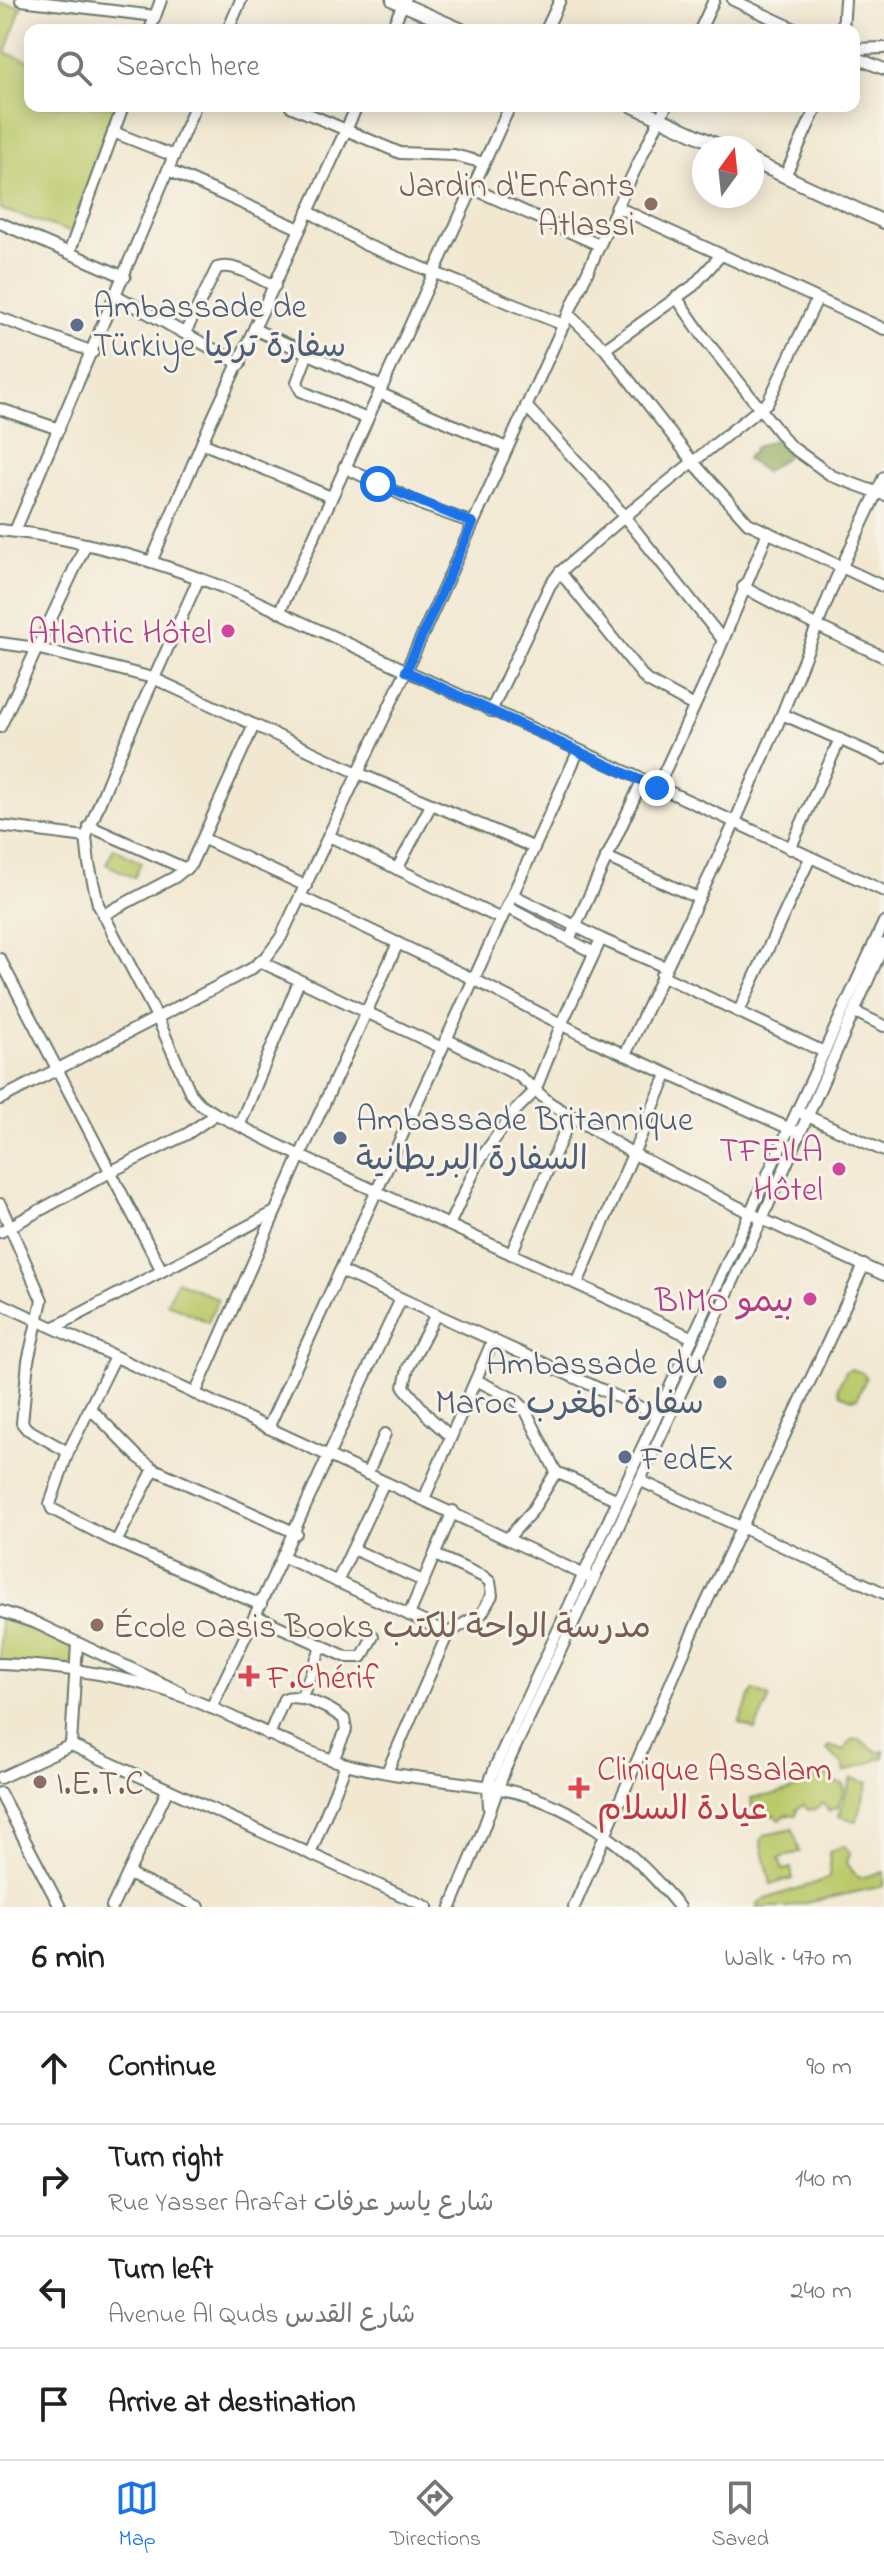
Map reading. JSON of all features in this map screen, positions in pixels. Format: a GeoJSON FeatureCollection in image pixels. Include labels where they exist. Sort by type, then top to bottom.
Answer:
{"type":"FeatureCollection","features":[{"type":"Feature","properties":{"kind":"main road"},"geometry":{"type":"LineString","coordinates":[[400,1],[449,24]]}},
{"type":"Feature","properties":{"kind":"main road"},"geometry":{"type":"LineString","coordinates":[[664,112],[704,136]]}},
{"type":"Feature","properties":{"kind":"main road"},"geometry":{"type":"LineString","coordinates":[[764,166],[884,222]]}},
{"type":"Feature","properties":{"kind":"street"},"geometry":{"type":"LineString","coordinates":[[21,0],[155,16]]}},
{"type":"Feature","properties":{"kind":"street"},"geometry":{"type":"LineString","coordinates":[[152,24],[161,0]]}},
{"type":"Feature","properties":{"kind":"street"},"geometry":{"type":"LineString","coordinates":[[231,24],[241,0]]}},
{"type":"Feature","properties":{"kind":"street"},"geometry":{"type":"LineString","coordinates":[[703,24],[714,0]]}},
{"type":"Feature","properties":{"kind":"street"},"geometry":{"type":"LineString","coordinates":[[733,0],[784,24]]}},
{"type":"Feature","properties":{"kind":"street"},"geometry":{"type":"LineString","coordinates":[[843,24],[845,0]]}},
{"type":"Feature","properties":{"kind":"street"},"geometry":{"type":"LineString","coordinates":[[393,24],[400,1]]}},
{"type":"Feature","properties":{"kind":"street"},"geometry":{"type":"LineString","coordinates":[[548,24],[555,2]]}},
{"type":"Feature","properties":{"kind":"street"},"geometry":{"type":"LineString","coordinates":[[860,49],[884,48]]}},
{"type":"Feature","properties":{"kind":"street"},"geometry":{"type":"LineString","coordinates":[[860,59],[884,69]]}},
{"type":"Feature","properties":{"kind":"street"},"geometry":{"type":"LineString","coordinates":[[69,253],[121,112]]}},
{"type":"Feature","properties":{"kind":"street"},"geometry":{"type":"LineString","coordinates":[[15,531],[192,112]]}},
{"type":"Feature","properties":{"kind":"street"},"geometry":{"type":"LineString","coordinates":[[303,112],[400,153],[454,155],[484,163]]}},
{"type":"Feature","properties":{"kind":"street"},"geometry":{"type":"LineString","coordinates":[[152,560],[202,443],[354,112]]}},
{"type":"Feature","properties":{"kind":"street"},"geometry":{"type":"LineString","coordinates":[[280,611],[507,112]]}},
{"type":"Feature","properties":{"kind":"street"},"geometry":{"type":"LineString","coordinates":[[0,1099],[220,986],[261,962],[281,937],[406,671],[599,245],[664,112]]}},
{"type":"Feature","properties":{"kind":"street"},"geometry":{"type":"LineString","coordinates":[[785,176],[814,112]]}},
{"type":"Feature","properties":{"kind":"street"},"geometry":{"type":"LineString","coordinates":[[113,132],[174,156]]}},
{"type":"Feature","properties":{"kind":"street"},"geometry":{"type":"LineString","coordinates":[[168,170],[300,229]]}},
{"type":"Feature","properties":{"kind":"street"},"geometry":{"type":"LineString","coordinates":[[474,189],[599,245]]}},
{"type":"Feature","properties":{"kind":"street"},"geometry":{"type":"LineString","coordinates":[[617,207],[884,329]]}},
{"type":"Feature","properties":{"kind":"street"},"geometry":{"type":"LineString","coordinates":[[308,211],[366,245],[434,274],[566,320],[605,349],[693,462],[748,523],[884,587]]}},
{"type":"Feature","properties":{"kind":"street"},"geometry":{"type":"LineString","coordinates":[[0,223],[125,277]]}},
{"type":"Feature","properties":{"kind":"street"},"geometry":{"type":"LineString","coordinates":[[605,349],[693,286],[721,255]]}},
{"type":"Feature","properties":{"kind":"street"},"geometry":{"type":"LineString","coordinates":[[185,333],[217,268],[224,265],[232,267],[275,286]]}},
{"type":"Feature","properties":{"kind":"street"},"geometry":{"type":"LineString","coordinates":[[117,296],[240,364]]}},
{"type":"Feature","properties":{"kind":"street"},"geometry":{"type":"LineString","coordinates":[[676,297],[795,450],[832,476],[880,494]]}},
{"type":"Feature","properties":{"kind":"street"},"geometry":{"type":"LineString","coordinates":[[491,711],[550,585],[560,572],[624,517],[761,409],[771,398],[817,299]]}},
{"type":"Feature","properties":{"kind":"street"},"geometry":{"type":"LineString","coordinates":[[0,318],[93,352]]}},
{"type":"Feature","properties":{"kind":"street"},"geometry":{"type":"LineString","coordinates":[[256,330],[507,448]]}},
{"type":"Feature","properties":{"kind":"street"},"geometry":{"type":"LineString","coordinates":[[308,353],[297,382],[301,391],[367,419]]}},
{"type":"Feature","properties":{"kind":"street"},"geometry":{"type":"LineString","coordinates":[[526,406],[569,450],[723,640]]}},
{"type":"Feature","properties":{"kind":"street"},"geometry":{"type":"LineString","coordinates":[[0,409],[59,429]]}},
{"type":"Feature","properties":{"kind":"street"},"geometry":{"type":"LineString","coordinates":[[202,443],[331,497]]}},
{"type":"Feature","properties":{"kind":"street"},"geometry":{"type":"LineString","coordinates":[[344,467],[425,506],[473,523]]}},
{"type":"Feature","properties":{"kind":"street"},"geometry":{"type":"LineString","coordinates":[[625,1055],[734,824],[843,567],[880,494],[884,477]]}},
{"type":"Feature","properties":{"kind":"street"},"geometry":{"type":"LineString","coordinates":[[0,530],[86,544],[152,560],[280,611],[578,752],[884,891]]}},
{"type":"Feature","properties":{"kind":"street"},"geometry":{"type":"LineString","coordinates":[[657,788],[768,532]]}},
{"type":"Feature","properties":{"kind":"street"},"geometry":{"type":"LineString","coordinates":[[0,727],[86,544]]}},
{"type":"Feature","properties":{"kind":"street"},"geometry":{"type":"LineString","coordinates":[[560,572],[646,680],[694,706]]}},
{"type":"Feature","properties":{"kind":"street"},"geometry":{"type":"LineString","coordinates":[[199,578],[88,832],[92,879],[103,915],[157,1017],[191,1094],[216,1114],[300,1156],[693,1338]]}},
{"type":"Feature","properties":{"kind":"street"},"geometry":{"type":"LineString","coordinates":[[743,587],[884,657]]}},
{"type":"Feature","properties":{"kind":"street"},"geometry":{"type":"LineString","coordinates":[[0,643],[36,648],[153,678],[358,773],[533,847]]}},
{"type":"Feature","properties":{"kind":"street"},"geometry":{"type":"LineString","coordinates":[[782,714],[884,759]]}},
{"type":"Feature","properties":{"kind":"street"},"geometry":{"type":"LineString","coordinates":[[103,915],[186,869],[196,857],[254,725]]}},
{"type":"Feature","properties":{"kind":"street"},"geometry":{"type":"LineString","coordinates":[[790,849],[840,739]]}},
{"type":"Feature","properties":{"kind":"street"},"geometry":{"type":"LineString","coordinates":[[268,1428],[578,752]]}},
{"type":"Feature","properties":{"kind":"street"},"geometry":{"type":"LineString","coordinates":[[569,940],[642,781]]}},
{"type":"Feature","properties":{"kind":"street"},"geometry":{"type":"LineString","coordinates":[[397,869],[431,805]]}},
{"type":"Feature","properties":{"kind":"street"},"geometry":{"type":"LineString","coordinates":[[0,826],[88,832],[186,869]]}},
{"type":"Feature","properties":{"kind":"street"},"geometry":{"type":"LineString","coordinates":[[329,836],[501,919]]}},
{"type":"Feature","properties":{"kind":"street"},"geometry":{"type":"LineString","coordinates":[[204,839],[306,886]]}},
{"type":"Feature","properties":{"kind":"street"},"geometry":{"type":"LineString","coordinates":[[606,857],[698,898]]}},
{"type":"Feature","properties":{"kind":"street"},"geometry":{"type":"LineString","coordinates":[[739,1011],[810,858]]}},
{"type":"Feature","properties":{"kind":"street"},"geometry":{"type":"LineString","coordinates":[[513,895],[824,1052]]}},
{"type":"Feature","properties":{"kind":"street"},"geometry":{"type":"LineString","coordinates":[[301,897],[473,979],[561,1025],[795,1131]]}},
{"type":"Feature","properties":{"kind":"street"},"geometry":{"type":"LineString","coordinates":[[507,907],[594,953]]}},
{"type":"Feature","properties":{"kind":"street"},"geometry":{"type":"LineString","coordinates":[[451,1907],[481,1835],[496,1765],[589,1577],[641,1481],[762,1219],[824,1052],[884,922]]}},
{"type":"Feature","properties":{"kind":"street"},"geometry":{"type":"LineString","coordinates":[[449,1225],[479,1161],[514,1112],[535,1091],[561,1025],[601,939]]}},
{"type":"Feature","properties":{"kind":"street"},"geometry":{"type":"LineString","coordinates":[[195,1394],[398,943]]}},
{"type":"Feature","properties":{"kind":"street"},"geometry":{"type":"LineString","coordinates":[[802,1114],[855,1012],[884,944]]}},
{"type":"Feature","properties":{"kind":"street"},"geometry":{"type":"LineString","coordinates":[[261,962],[365,1013],[502,1065],[571,1117],[632,1153],[749,1213],[884,1275]]}},
{"type":"Feature","properties":{"kind":"street"},"geometry":{"type":"LineString","coordinates":[[1,964],[59,1069],[162,1271]]}},
{"type":"Feature","properties":{"kind":"street"},"geometry":{"type":"LineString","coordinates":[[240,1124],[299,981]]}},
{"type":"Feature","properties":{"kind":"street"},"geometry":{"type":"LineString","coordinates":[[855,1012],[884,1026]]}},
{"type":"Feature","properties":{"kind":"street"},"geometry":{"type":"LineString","coordinates":[[577,1284],[667,1075]]}},
{"type":"Feature","properties":{"kind":"street"},"geometry":{"type":"LineString","coordinates":[[0,1232],[187,1134],[216,1114]]}},
{"type":"Feature","properties":{"kind":"street"},"geometry":{"type":"LineString","coordinates":[[802,1114],[884,1151]]}},
{"type":"Feature","properties":{"kind":"street"},"geometry":{"type":"LineString","coordinates":[[511,1254],[571,1117]]}},
{"type":"Feature","properties":{"kind":"street"},"geometry":{"type":"LineString","coordinates":[[589,1577],[618,1500],[749,1213],[795,1131]]}},
{"type":"Feature","properties":{"kind":"street"},"geometry":{"type":"LineString","coordinates":[[0,1204],[42,1304],[26,1374],[22,1423],[27,1429],[68,1452]]}},
{"type":"Feature","properties":{"kind":"street"},"geometry":{"type":"LineString","coordinates":[[55,1327],[275,1212]]}},
{"type":"Feature","properties":{"kind":"street"},"geometry":{"type":"LineString","coordinates":[[574,1907],[741,1526],[864,1265]]}},
{"type":"Feature","properties":{"kind":"street"},"geometry":{"type":"LineString","coordinates":[[341,1271],[657,1415]]}},
{"type":"Feature","properties":{"kind":"street"},"geometry":{"type":"LineString","coordinates":[[211,1708],[296,1533],[327,1455],[401,1299]]}},
{"type":"Feature","properties":{"kind":"street"},"geometry":{"type":"LineString","coordinates":[[0,1303],[384,1482],[453,1511],[589,1577]]}},
{"type":"Feature","properties":{"kind":"street"},"geometry":{"type":"LineString","coordinates":[[436,1314],[408,1368],[404,1387],[451,1437]]}},
{"type":"Feature","properties":{"kind":"street"},"geometry":{"type":"LineString","coordinates":[[424,1499],[493,1340]]}},
{"type":"Feature","properties":{"kind":"street"},"geometry":{"type":"LineString","coordinates":[[115,1357],[68,1452],[51,1507],[347,1657],[362,1657],[373,1636]]}},
{"type":"Feature","properties":{"kind":"street"},"geometry":{"type":"LineString","coordinates":[[476,1380],[516,1400],[525,1409],[556,1472],[570,1481],[618,1500]]}},
{"type":"Feature","properties":{"kind":"street"},"geometry":{"type":"LineString","coordinates":[[90,1408],[154,1469],[296,1533]]}},
{"type":"Feature","properties":{"kind":"street"},"geometry":{"type":"LineString","coordinates":[[367,1474],[385,1434]]}},
{"type":"Feature","properties":{"kind":"street"},"geometry":{"type":"LineString","coordinates":[[116,1542],[154,1469]]}},
{"type":"Feature","properties":{"kind":"street"},"geometry":{"type":"LineString","coordinates":[[508,1538],[532,1511],[556,1472]]}},
{"type":"Feature","properties":{"kind":"street"},"geometry":{"type":"LineString","coordinates":[[641,1481],[884,1593]]}},
{"type":"Feature","properties":{"kind":"street"},"geometry":{"type":"LineString","coordinates":[[337,1582],[384,1482]]}},
{"type":"Feature","properties":{"kind":"street"},"geometry":{"type":"LineString","coordinates":[[409,1615],[453,1511]]}},
{"type":"Feature","properties":{"kind":"street"},"geometry":{"type":"LineString","coordinates":[[353,1549],[423,1581]]}},
{"type":"Feature","properties":{"kind":"street"},"geometry":{"type":"LineString","coordinates":[[387,1772],[448,1633],[482,1613],[492,1589],[484,1577],[435,1555]]}},
{"type":"Feature","properties":{"kind":"street"},"geometry":{"type":"LineString","coordinates":[[284,1557],[448,1633]]}},
{"type":"Feature","properties":{"kind":"street"},"geometry":{"type":"LineString","coordinates":[[0,1611],[36,1623],[166,1684],[188,1698]]}},
{"type":"Feature","properties":{"kind":"street"},"geometry":{"type":"LineString","coordinates":[[71,1745],[77,1643]]}},
{"type":"Feature","properties":{"kind":"street"},"geometry":{"type":"LineString","coordinates":[[301,1699],[322,1645]]}},
{"type":"Feature","properties":{"kind":"street"},"geometry":{"type":"LineString","coordinates":[[0,1664],[75,1670],[126,1680],[188,1698],[269,1735],[346,1764],[493,1787],[544,1801],[607,1834],[648,1870],[679,1907]]}},
{"type":"Feature","properties":{"kind":"street"},"geometry":{"type":"LineString","coordinates":[[269,1735],[284,1699],[290,1696],[301,1699],[344,1719],[347,1724],[333,1760]]}},
{"type":"Feature","properties":{"kind":"street"},"geometry":{"type":"LineString","coordinates":[[0,1778],[71,1745],[427,1907]]}},
{"type":"Feature","properties":{"kind":"street"},"geometry":{"type":"LineString","coordinates":[[310,1854],[346,1764]]}},
{"type":"Feature","properties":{"kind":"street"},"geometry":{"type":"LineString","coordinates":[[112,1907],[168,1789]]}},
{"type":"Feature","properties":{"kind":"street"},"geometry":{"type":"LineString","coordinates":[[0,1793],[60,1907]]}},
{"type":"Feature","properties":{"kind":"street"},"geometry":{"type":"LineString","coordinates":[[128,1874],[199,1907]]}},
{"type":"Feature","properties":{"kind":"green space"},"geometry":{"type":"Polygon","coordinates":[[[0,3],[21,7],[6,53],[24,59],[24,112],[113,112],[71,232],[0,209],[0,3]]]}},
{"type":"Feature","properties":{"kind":"green space"},"geometry":{"type":"Polygon","coordinates":[[[776,439],[788,455],[765,472],[746,459],[753,454],[754,448],[776,439]]]}},
{"type":"Feature","properties":{"kind":"green space"},"geometry":{"type":"Polygon","coordinates":[[[114,848],[141,863],[134,878],[106,864],[114,848]]]}},
{"type":"Feature","properties":{"kind":"green space"},"geometry":{"type":"Polygon","coordinates":[[[177,1281],[218,1299],[208,1322],[167,1303],[177,1281]]]}},
{"type":"Feature","properties":{"kind":"green space"},"geometry":{"type":"Polygon","coordinates":[[[851,1369],[863,1373],[866,1378],[857,1398],[852,1399],[840,1394],[838,1387],[846,1371],[851,1369]]]}},
{"type":"Feature","properties":{"kind":"green space"},"geometry":{"type":"Polygon","coordinates":[[[0,1617],[89,1655],[83,1667],[0,1663],[0,1617]]]}},
{"type":"Feature","properties":{"kind":"green space"},"geometry":{"type":"Polygon","coordinates":[[[753,1690],[770,1697],[755,1730],[739,1723],[753,1690]]]}},
{"type":"Feature","properties":{"kind":"green space"},"geometry":{"type":"Polygon","coordinates":[[[859,1739],[878,1752],[884,1750],[884,1757],[845,1772],[843,1765],[827,1750],[829,1746],[844,1751],[851,1740],[859,1739]]]}},
{"type":"Feature","properties":{"kind":"green space"},"geometry":{"type":"Polygon","coordinates":[[[831,1775],[834,1782],[843,1784],[844,1791],[838,1807],[828,1811],[823,1803],[816,1809],[808,1810],[804,1805],[797,1809],[796,1816],[786,1815],[780,1820],[773,1815],[753,1816],[751,1798],[778,1794],[807,1784],[809,1779],[831,1775]]]}},
{"type":"Feature","properties":{"kind":"green space"},"geometry":{"type":"Polygon","coordinates":[[[851,1778],[868,1783],[856,1821],[839,1816],[851,1778]]]}},
{"type":"Feature","properties":{"kind":"green space"},"geometry":{"type":"Polygon","coordinates":[[[793,1829],[800,1852],[779,1858],[783,1870],[791,1868],[793,1879],[771,1884],[761,1841],[765,1835],[793,1829]]]}},
{"type":"Feature","properties":{"kind":"green space"},"geometry":{"type":"Polygon","coordinates":[[[843,1846],[850,1853],[847,1863],[858,1878],[884,1872],[884,1886],[787,1907],[758,1907],[758,1903],[766,1899],[828,1878],[829,1852],[843,1846]]]}},
{"type":"Feature","properties":{"kind":"place","name":"Jardin d'Enfants Atlassi"},"geometry":{"type":"Point","coordinates":[651,204]}},
{"type":"Feature","properties":{"kind":"place","name":"Ambassade de Türkiye سفارة تركيا"},"geometry":{"type":"Point","coordinates":[77,325]}},
{"type":"Feature","properties":{"kind":"place","name":"Atlantic Hôtel"},"geometry":{"type":"Point","coordinates":[228,631]}},
{"type":"Feature","properties":{"kind":"place","name":"Ambassade Britannique السفارة البريطانية"},"geometry":{"type":"Point","coordinates":[340,1138]}},
{"type":"Feature","properties":{"kind":"place","name":"TFEILA Hôtel"},"geometry":{"type":"Point","coordinates":[839,1169]}},
{"type":"Feature","properties":{"kind":"place","name":"BIMO بيمو"},"geometry":{"type":"Point","coordinates":[810,1299]}},
{"type":"Feature","properties":{"kind":"place","name":"Ambassade du Maroc سفارة المغرب"},"geometry":{"type":"Point","coordinates":[720,1382]}},
{"type":"Feature","properties":{"kind":"place","name":"FedEx"},"geometry":{"type":"Point","coordinates":[625,1457]}},
{"type":"Feature","properties":{"kind":"place","name":"École Oasis Books مدرسة الواحة للكتب"},"geometry":{"type":"Point","coordinates":[97,1625]}},
{"type":"Feature","properties":{"kind":"place","name":"F.Chérif"},"geometry":{"type":"Point","coordinates":[249,1676]}},
{"type":"Feature","properties":{"kind":"place","name":"I.E.T.C"},"geometry":{"type":"Point","coordinates":[40,1782]}},
{"type":"Feature","properties":{"kind":"place","name":"Clinique Assalam عيادة السلام"},"geometry":{"type":"Point","coordinates":[579,1788]}},
{"type":"Feature","properties":{"kind":"route"},"geometry":{"type":"LineString","coordinates":[[378,484],[425,506],[473,523],[406,671],[657,788]]}}]}
